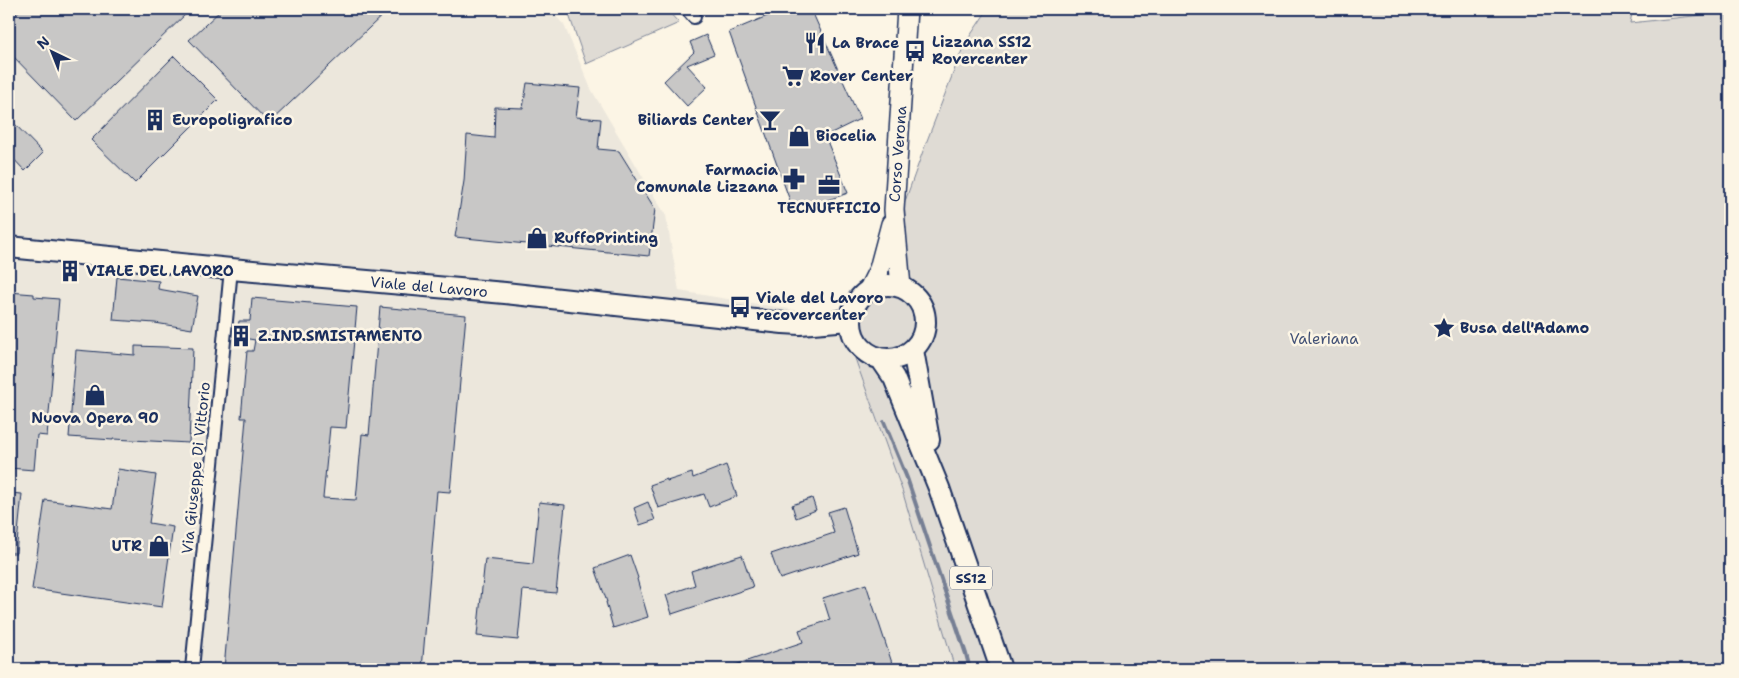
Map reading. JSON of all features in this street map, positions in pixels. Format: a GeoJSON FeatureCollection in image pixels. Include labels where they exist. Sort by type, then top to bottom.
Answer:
{"type":"FeatureCollection","features":[{"type":"Feature","properties":{"kind":"main road","name":"Corso Verona"},"geometry":{"type":"LineString","coordinates":[[894,210],[907,9]]}},
{"type":"Feature","properties":{"kind":"main road"},"geometry":{"type":"LineString","coordinates":[[894,210],[901,286]]}},
{"type":"Feature","properties":{"kind":"main road"},"geometry":{"type":"LineString","coordinates":[[869,289],[879,269],[894,210]]}},
{"type":"Feature","properties":{"kind":"main road","name":"Viale del Lavoro"},"geometry":{"type":"LineString","coordinates":[[9,247],[505,294],[783,323],[800,324],[850,320]]}},
{"type":"Feature","properties":{"kind":"main road"},"geometry":{"type":"LineString","coordinates":[[850,320],[853,308],[859,297],[869,289],[885,284],[901,286],[912,293],[920,303],[925,315],[925,328],[921,340],[913,350],[903,356],[881,359]]}},
{"type":"Feature","properties":{"kind":"main road","name":"SS12"},"geometry":{"type":"LineString","coordinates":[[850,320],[852,334],[858,345],[868,354],[881,359],[894,378],[939,488],[1001,669]]}},
{"type":"Feature","properties":{"kind":"main road","name":"SS12"},"geometry":{"type":"LineString","coordinates":[[913,350],[918,386],[939,488]]}},
{"type":"Feature","properties":{"kind":"street","name":"Via Giuseppe Di Vittorio"},"geometry":{"type":"LineString","coordinates":[[192,669],[232,269]]}},
{"type":"Feature","properties":{"kind":"shaded area"},"geometry":{"type":"Polygon","coordinates":[[[9,9],[549,9],[564,25],[591,89],[666,216],[679,291],[862,321],[852,350],[902,490],[955,669],[9,669],[9,9]]]}},
{"type":"Feature","properties":{"kind":"green space"},"geometry":{"type":"Polygon","coordinates":[[[567,9],[666,9],[679,23],[586,64],[567,9]]]}},
{"type":"Feature","properties":{"kind":"green space","name":"Valeriana"},"geometry":{"type":"Polygon","coordinates":[[[988,9],[1633,9],[1630,23],[1730,12],[1730,669],[955,669],[902,490],[852,350],[923,151],[964,45],[988,9]]]}},
{"type":"Feature","properties":{"kind":"building"},"geometry":{"type":"Polygon","coordinates":[[[21,9],[191,9],[76,121],[9,52],[9,21],[21,9]]]}},
{"type":"Feature","properties":{"kind":"building"},"geometry":{"type":"Polygon","coordinates":[[[222,9],[389,9],[269,123],[189,40],[222,9]]]}},
{"type":"Feature","properties":{"kind":"building","name":"Rover Center"},"geometry":{"type":"Polygon","coordinates":[[[784,9],[811,9],[860,119],[825,136],[848,193],[794,212],[729,32],[784,9]]]}},
{"type":"Feature","properties":{"kind":"building"},"geometry":{"type":"Polygon","coordinates":[[[706,35],[714,54],[687,65],[707,87],[687,106],[664,81],[694,52],[690,42],[706,35]]]}},
{"type":"Feature","properties":{"kind":"building","name":"Europoligrafico"},"geometry":{"type":"Polygon","coordinates":[[[174,56],[218,100],[135,183],[91,140],[174,56]]]}},
{"type":"Feature","properties":{"kind":"building"},"geometry":{"type":"Polygon","coordinates":[[[527,83],[580,88],[576,117],[601,119],[598,149],[619,151],[655,209],[649,256],[455,237],[464,181],[467,135],[494,138],[495,107],[523,108],[527,83]]]}},
{"type":"Feature","properties":{"kind":"building"},"geometry":{"type":"Polygon","coordinates":[[[9,118],[43,153],[25,171],[9,154],[9,118]]]}},
{"type":"Feature","properties":{"kind":"building"},"geometry":{"type":"Polygon","coordinates":[[[117,277],[159,281],[158,289],[198,296],[192,329],[155,323],[113,320],[117,277]]]}},
{"type":"Feature","properties":{"kind":"building"},"geometry":{"type":"Polygon","coordinates":[[[9,292],[59,299],[47,436],[37,435],[34,470],[9,468],[9,292]]]}},
{"type":"Feature","properties":{"kind":"building"},"geometry":{"type":"Polygon","coordinates":[[[252,298],[357,307],[346,428],[330,427],[323,498],[356,500],[362,434],[369,435],[380,307],[466,315],[450,492],[437,491],[422,669],[224,669],[246,418],[241,418],[247,351],[253,351],[255,340],[237,337],[239,321],[250,321],[252,298]]]}},
{"type":"Feature","properties":{"kind":"building"},"geometry":{"type":"Polygon","coordinates":[[[135,346],[193,348],[189,443],[69,437],[76,350],[135,355],[135,346]]]}},
{"type":"Feature","properties":{"kind":"building"},"geometry":{"type":"Polygon","coordinates":[[[726,465],[737,496],[709,507],[704,494],[658,508],[650,485],[692,473],[693,478],[726,465]]]}},
{"type":"Feature","properties":{"kind":"building"},"geometry":{"type":"Polygon","coordinates":[[[118,469],[156,475],[149,523],[173,527],[162,607],[32,589],[45,500],[112,509],[118,469]]]}},
{"type":"Feature","properties":{"kind":"building"},"geometry":{"type":"Polygon","coordinates":[[[9,493],[22,494],[16,553],[9,553],[9,493]]]}},
{"type":"Feature","properties":{"kind":"building"},"geometry":{"type":"Polygon","coordinates":[[[812,498],[816,510],[796,518],[792,505],[812,498]]]}},
{"type":"Feature","properties":{"kind":"building"},"geometry":{"type":"Polygon","coordinates":[[[539,502],[565,505],[556,593],[523,590],[518,640],[477,636],[485,559],[533,564],[539,502]]]}},
{"type":"Feature","properties":{"kind":"building"},"geometry":{"type":"Polygon","coordinates":[[[648,502],[655,520],[640,525],[634,508],[648,502]]]}},
{"type":"Feature","properties":{"kind":"building"},"geometry":{"type":"Polygon","coordinates":[[[844,507],[858,553],[780,579],[771,554],[834,533],[828,512],[844,507]]]}},
{"type":"Feature","properties":{"kind":"building"},"geometry":{"type":"Polygon","coordinates":[[[630,555],[648,617],[613,628],[607,602],[595,568],[630,555]]]}},
{"type":"Feature","properties":{"kind":"building"},"geometry":{"type":"Polygon","coordinates":[[[742,555],[753,587],[672,614],[666,595],[695,585],[691,571],[742,555]]]}},
{"type":"Feature","properties":{"kind":"building"},"geometry":{"type":"Polygon","coordinates":[[[866,584],[894,669],[729,669],[729,667],[803,642],[799,630],[830,620],[823,598],[866,584]]]}},
{"type":"Feature","properties":{"kind":"waterway"},"geometry":{"type":"LineString","coordinates":[[884,422],[907,478],[970,669]]}},
{"type":"Feature","properties":{"kind":"place","name":"La Brace"},"geometry":{"type":"Point","coordinates":[815,43]}},
{"type":"Feature","properties":{"kind":"place","name":"Lizzana SS12 Rovercenter"},"geometry":{"type":"Point","coordinates":[915,51]}},
{"type":"Feature","properties":{"kind":"place","name":"Rover Center"},"geometry":{"type":"Point","coordinates":[793,76]}},
{"type":"Feature","properties":{"kind":"place","name":"Europoligrafico"},"geometry":{"type":"Point","coordinates":[155,120]}},
{"type":"Feature","properties":{"kind":"place","name":"Biliards Center"},"geometry":{"type":"Point","coordinates":[770,120]}},
{"type":"Feature","properties":{"kind":"place","name":"Biocelia"},"geometry":{"type":"Point","coordinates":[799,136]}},
{"type":"Feature","properties":{"kind":"place","name":"Farmacia Comunale Lizzana"},"geometry":{"type":"Point","coordinates":[794,179]}},
{"type":"Feature","properties":{"kind":"place","name":"TECNUFFICIO"},"geometry":{"type":"Point","coordinates":[829,185]}},
{"type":"Feature","properties":{"kind":"place","name":"RuffoPrinting"},"geometry":{"type":"Point","coordinates":[537,238]}},
{"type":"Feature","properties":{"kind":"place","name":"VIALE DEL LAVORO"},"geometry":{"type":"Point","coordinates":[70,271]}},
{"type":"Feature","properties":{"kind":"place","name":"Viale del Lavoro recovercenter"},"geometry":{"type":"Point","coordinates":[740,307]}},
{"type":"Feature","properties":{"kind":"place","name":"Busa dell'Adamo"},"geometry":{"type":"Point","coordinates":[1444,328]}},
{"type":"Feature","properties":{"kind":"place","name":"Z.IND.SMISTAMENTO"},"geometry":{"type":"Point","coordinates":[241,336]}},
{"type":"Feature","properties":{"kind":"place","name":"Nuova Opera 90"},"geometry":{"type":"Point","coordinates":[95,395]}},
{"type":"Feature","properties":{"kind":"place","name":"UTR"},"geometry":{"type":"Point","coordinates":[159,546]}}]}
